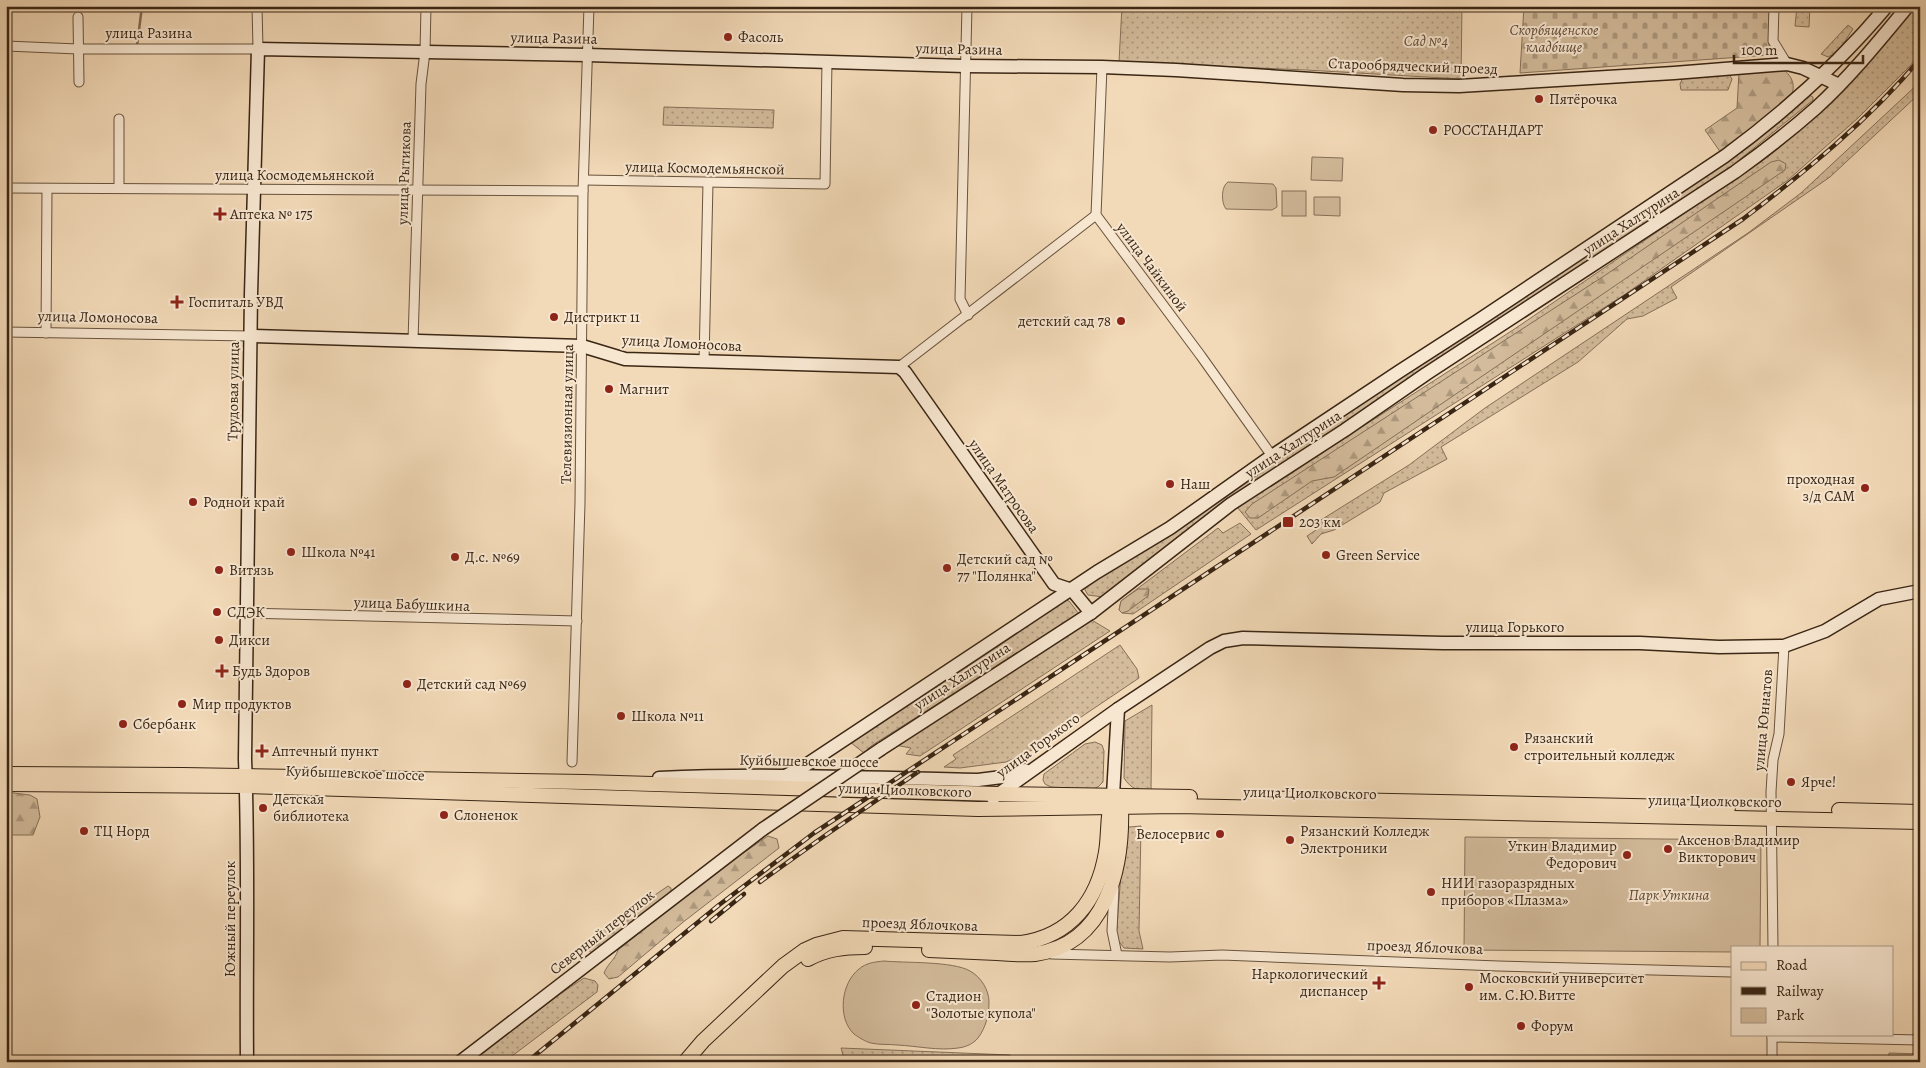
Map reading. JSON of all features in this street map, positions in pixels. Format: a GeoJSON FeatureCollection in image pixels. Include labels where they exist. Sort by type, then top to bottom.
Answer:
{"type":"FeatureCollection","features":[{"type":"Feature","properties":{"kind":"main road","name":"Куйбышевское шоссе"},"geometry":{"type":"LineString","coordinates":[[6,774],[702,792]]}},
{"type":"Feature","properties":{"kind":"main road","name":"Куйбышевское шоссе"},"geometry":{"type":"LineString","coordinates":[[6,784],[246,781],[584,782],[702,792]]}},
{"type":"Feature","properties":{"kind":"main road","name":"улица Циолковского"},"geometry":{"type":"LineString","coordinates":[[702,792],[978,809],[1114,803]]}},
{"type":"Feature","properties":{"kind":"main road","name":"улица Циолковского"},"geometry":{"type":"LineString","coordinates":[[702,792],[998,794],[1114,803],[1919,817]]}},
{"type":"Feature","properties":{"kind":"main road","name":"проезд Яблочкова"},"geometry":{"type":"LineString","coordinates":[[695,1062],[727,1029],[787,975],[802,963],[818,954],[834,949],[854,947],[1036,954],[1061,947],[1090,924],[1108,896],[1114,877],[1121,835],[1114,803]]}},
{"type":"Feature","properties":{"kind":"main road","name":"проезд Яблочкова"},"geometry":{"type":"LineString","coordinates":[[685,1062],[703,1041],[783,966],[816,944],[843,938],[1021,943],[1036,941],[1056,933],[1077,916],[1095,887],[1106,854],[1114,803]]}},
{"type":"Feature","properties":{"kind":"street","name":"Трудовая улица"},"geometry":{"type":"LineString","coordinates":[[246,781],[250,336],[258,50],[257,6]]}},
{"type":"Feature","properties":{"kind":"street","name":"улица Рытикова"},"geometry":{"type":"LineString","coordinates":[[412,341],[421,84],[425,52],[426,6]]}},
{"type":"Feature","properties":{"kind":"street","name":"Телевизионная улица"},"geometry":{"type":"LineString","coordinates":[[572,762],[577,621],[583,191],[589,6]]}},
{"type":"Feature","properties":{"kind":"street"},"geometry":{"type":"LineString","coordinates":[[967,6],[960,298],[968,315]]}},
{"type":"Feature","properties":{"kind":"street"},"geometry":{"type":"LineString","coordinates":[[1774,6],[1774,41],[1787,64]]}},
{"type":"Feature","properties":{"kind":"street","name":"улица Халтурина"},"geometry":{"type":"LineString","coordinates":[[785,776],[803,768],[1097,572],[1170,528],[1272,456],[1725,156],[1761,130],[1822,77],[1859,40],[1887,6]]}},
{"type":"Feature","properties":{"kind":"street","name":"улица Халтурина"},"geometry":{"type":"LineString","coordinates":[[764,829],[881,748],[1091,613],[1232,504],[1426,374],[1735,172],[1773,144],[1817,107],[1871,51],[1908,6]]}},
{"type":"Feature","properties":{"kind":"street"},"geometry":{"type":"LineString","coordinates":[[78,17],[79,82]]}},
{"type":"Feature","properties":{"kind":"street","name":"улица Разина"},"geometry":{"type":"LineString","coordinates":[[6,46],[78,49],[587,55],[966,66],[1102,67]]}},
{"type":"Feature","properties":{"kind":"street","name":"улица Космодемьянской"},"geometry":{"type":"LineString","coordinates":[[584,180],[825,184],[827,61]]}},
{"type":"Feature","properties":{"kind":"street","name":"Старообрядческий проезд"},"geometry":{"type":"LineString","coordinates":[[1102,67],[1403,85],[1459,86],[1607,78],[1787,64],[1803,68],[1839,84]]}},
{"type":"Feature","properties":{"kind":"street","name":"улица Чайкиной"},"geometry":{"type":"LineString","coordinates":[[1102,67],[1096,215],[1206,363],[1272,456]]}},
{"type":"Feature","properties":{"kind":"street"},"geometry":{"type":"LineString","coordinates":[[119,118],[119,188]]}},
{"type":"Feature","properties":{"kind":"street"},"geometry":{"type":"LineString","coordinates":[[704,362],[708,183]]}},
{"type":"Feature","properties":{"kind":"street","name":"улица Космодемьянской"},"geometry":{"type":"LineString","coordinates":[[6,188],[583,191]]}},
{"type":"Feature","properties":{"kind":"street"},"geometry":{"type":"LineString","coordinates":[[46,333],[47,189]]}},
{"type":"Feature","properties":{"kind":"street"},"geometry":{"type":"LineString","coordinates":[[899,367],[1096,215]]}},
{"type":"Feature","properties":{"kind":"street","name":"улица Ломоносова"},"geometry":{"type":"LineString","coordinates":[[6,332],[250,336],[582,346],[625,359],[899,367]]}},
{"type":"Feature","properties":{"kind":"street","name":"улица Матросова"},"geometry":{"type":"LineString","coordinates":[[899,367],[905,372],[1054,584],[1072,590],[1091,613]]}},
{"type":"Feature","properties":{"kind":"street","name":"улица Горького"},"geometry":{"type":"LineString","coordinates":[[978,809],[1032,768],[1118,709],[1210,648],[1224,641],[1243,638],[1443,643],[1640,643],[1719,647],[1784,646],[1825,631],[1879,599],[1920,591]]}},
{"type":"Feature","properties":{"kind":"street","name":"улица Бабушкина"},"geometry":{"type":"LineString","coordinates":[[247,613],[577,621]]}},
{"type":"Feature","properties":{"kind":"street","name":"улица Юннатов"},"geometry":{"type":"LineString","coordinates":[[1773,946],[1771,814],[1773,760],[1779,734],[1784,646]]}},
{"type":"Feature","properties":{"kind":"street"},"geometry":{"type":"LineString","coordinates":[[1114,803],[1118,709]]}},
{"type":"Feature","properties":{"kind":"street","name":"Куйбышевское шоссе"},"geometry":{"type":"LineString","coordinates":[[584,782],[702,776],[978,780],[1002,777],[1032,768]]}},
{"type":"Feature","properties":{"kind":"street","name":"Южный переулок"},"geometry":{"type":"LineString","coordinates":[[246,781],[247,1062]]}},
{"type":"Feature","properties":{"kind":"street","name":"Северный переулок"},"geometry":{"type":"LineString","coordinates":[[460,1062],[764,829]]}},
{"type":"Feature","properties":{"kind":"street","name":"проезд Яблочкова"},"geometry":{"type":"LineString","coordinates":[[1114,877],[1112,931],[1117,955]]}},
{"type":"Feature","properties":{"kind":"street","name":"проезд Яблочкова"},"geometry":{"type":"LineString","coordinates":[[1036,954],[1222,955],[1498,966],[1731,972]]}},
{"type":"Feature","properties":{"kind":"street"},"geometry":{"type":"LineString","coordinates":[[1772,1062],[1772,1036],[1920,1040]]}},
{"type":"Feature","properties":{"kind":"green space","name":"Сад №4"},"geometry":{"type":"Polygon","coordinates":[[[1122,6],[1462,6],[1461,79],[1119,62],[1122,6]]]}},
{"type":"Feature","properties":{"kind":"green space","name":"Скорбященское кладбище"},"geometry":{"type":"Polygon","coordinates":[[[1524,6],[1769,6],[1769,55],[1520,73],[1524,6]]]}},
{"type":"Feature","properties":{"kind":"green space"},"geometry":{"type":"Polygon","coordinates":[[[1797,6],[1810,6],[1809,27],[1795,26],[1797,6]]]}},
{"type":"Feature","properties":{"kind":"green space"},"geometry":{"type":"Polygon","coordinates":[[[1913,6],[1920,6],[1920,53],[1910,66],[1858,118],[1788,180],[1624,295],[1256,530],[1237,507],[1513,330],[1770,155],[1824,108],[1913,6]]]}},
{"type":"Feature","properties":{"kind":"green space"},"geometry":{"type":"Polygon","coordinates":[[[1848,25],[1853,29],[1840,48],[1828,57],[1821,54],[1848,25]]]}},
{"type":"Feature","properties":{"kind":"green space"},"geometry":{"type":"Polygon","coordinates":[[[1784,70],[1788,73],[1793,85],[1788,101],[1721,153],[1705,130],[1737,108],[1739,72],[1784,70]]]}},
{"type":"Feature","properties":{"kind":"green space"},"geometry":{"type":"Polygon","coordinates":[[[1728,73],[1732,79],[1728,90],[1681,90],[1680,84],[1683,77],[1728,73]]]}},
{"type":"Feature","properties":{"kind":"green space"},"geometry":{"type":"Polygon","coordinates":[[[1920,82],[1920,93],[1830,177],[1671,287],[1677,298],[1643,316],[1627,319],[1578,362],[1441,447],[1447,459],[1384,493],[1380,502],[1334,530],[1321,534],[1312,544],[1307,536],[1316,530],[1313,525],[1409,465],[1485,408],[1748,233],[1801,193],[1920,82]]]}},
{"type":"Feature","properties":{"kind":"green space"},"geometry":{"type":"Polygon","coordinates":[[[1809,95],[1813,97],[1813,100],[1733,165],[1506,317],[1279,465],[1227,502],[1103,597],[1088,595],[1085,585],[1404,373],[1650,214],[1729,159],[1809,95]]]}},
{"type":"Feature","properties":{"kind":"green space"},"geometry":{"type":"Polygon","coordinates":[[[664,107],[774,110],[773,128],[663,125],[664,107]]]}},
{"type":"Feature","properties":{"kind":"green space"},"geometry":{"type":"Polygon","coordinates":[[[1312,157],[1343,158],[1342,181],[1311,180],[1312,157]]]}},
{"type":"Feature","properties":{"kind":"green space"},"geometry":{"type":"Polygon","coordinates":[[[1779,160],[1786,164],[1785,170],[1334,477],[1312,481],[1258,518],[1250,518],[1245,512],[1252,504],[1604,276],[1771,162],[1779,160]]]}},
{"type":"Feature","properties":{"kind":"green space"},"geometry":{"type":"Polygon","coordinates":[[[1228,182],[1273,184],[1276,188],[1277,207],[1272,210],[1226,209],[1222,195],[1224,187],[1228,182]]]}},
{"type":"Feature","properties":{"kind":"green space"},"geometry":{"type":"Polygon","coordinates":[[[1282,191],[1306,191],[1306,216],[1282,216],[1282,191]]]}},
{"type":"Feature","properties":{"kind":"green space"},"geometry":{"type":"Polygon","coordinates":[[[1314,197],[1340,197],[1340,216],[1314,215],[1314,197]]]}},
{"type":"Feature","properties":{"kind":"green space"},"geometry":{"type":"Polygon","coordinates":[[[1240,523],[1251,534],[1133,614],[1122,613],[1119,610],[1121,601],[1218,528],[1223,533],[1240,523]]]}},
{"type":"Feature","properties":{"kind":"green space"},"geometry":{"type":"Polygon","coordinates":[[[1138,589],[1149,589],[1148,596],[1128,611],[1122,613],[1119,610],[1121,601],[1138,589]]]}},
{"type":"Feature","properties":{"kind":"green space"},"geometry":{"type":"Polygon","coordinates":[[[1065,600],[1069,601],[1079,614],[871,746],[864,753],[850,742],[1065,600]]]}},
{"type":"Feature","properties":{"kind":"green space"},"geometry":{"type":"Polygon","coordinates":[[[1090,619],[1110,631],[920,756],[906,754],[911,748],[895,745],[1090,619]]]}},
{"type":"Feature","properties":{"kind":"green space"},"geometry":{"type":"Polygon","coordinates":[[[1120,645],[1137,669],[1139,678],[1032,750],[1006,762],[960,768],[944,767],[956,759],[953,755],[1120,645]]]}},
{"type":"Feature","properties":{"kind":"green space"},"geometry":{"type":"Polygon","coordinates":[[[1152,705],[1151,791],[1146,791],[1132,787],[1124,778],[1125,721],[1152,705]]]}},
{"type":"Feature","properties":{"kind":"green space"},"geometry":{"type":"Polygon","coordinates":[[[1095,742],[1102,745],[1104,751],[1103,782],[1098,787],[1091,790],[1051,787],[1045,784],[1043,780],[1044,774],[1085,744],[1095,742]]]}},
{"type":"Feature","properties":{"kind":"green space"},"geometry":{"type":"Polygon","coordinates":[[[6,792],[30,795],[37,799],[40,817],[33,835],[6,835],[6,792]]]}},
{"type":"Feature","properties":{"kind":"green space"},"geometry":{"type":"Polygon","coordinates":[[[1141,826],[1139,931],[1143,949],[1124,948],[1116,938],[1124,835],[1129,827],[1141,826]]]}},
{"type":"Feature","properties":{"kind":"green space"},"geometry":{"type":"Polygon","coordinates":[[[768,836],[777,839],[779,848],[682,923],[618,977],[609,979],[604,973],[618,950],[717,871],[768,836]]]}},
{"type":"Feature","properties":{"kind":"green space","name":"Парк Уткина"},"geometry":{"type":"Polygon","coordinates":[[[1465,837],[1761,840],[1760,946],[1731,946],[1731,952],[1464,950],[1465,837]]]}},
{"type":"Feature","properties":{"kind":"green space"},"geometry":{"type":"Polygon","coordinates":[[[668,886],[671,888],[671,892],[591,953],[585,943],[668,886]]]}},
{"type":"Feature","properties":{"kind":"green space","name":"Стадион \"Золотые купола\""},"geometry":{"type":"Polygon","coordinates":[[[884,961],[952,966],[962,968],[974,974],[981,980],[989,997],[986,1021],[978,1038],[972,1044],[964,1047],[943,1049],[874,1044],[864,1041],[854,1034],[845,1019],[843,1010],[843,1001],[848,983],[853,975],[862,967],[870,963],[884,961]]]}},
{"type":"Feature","properties":{"kind":"green space"},"geometry":{"type":"Polygon","coordinates":[[[584,978],[595,981],[598,985],[597,992],[504,1062],[471,1062],[560,994],[584,978]]]}},
{"type":"Feature","properties":{"kind":"green space"},"geometry":{"type":"Polygon","coordinates":[[[841,1048],[1010,1055],[1010,1062],[845,1062],[841,1048]]]}},
{"type":"Feature","properties":{"kind":"green space"},"geometry":{"type":"Polygon","coordinates":[[[1889,1053],[1920,1054],[1920,1062],[1889,1062],[1889,1053]]]}},
{"type":"Feature","properties":{"kind":"waterway"},"geometry":{"type":"LineString","coordinates":[[137,46],[142,6]]}},
{"type":"Feature","properties":{"kind":"railway"},"geometry":{"type":"LineString","coordinates":[[527,1062],[719,905],[814,833],[1743,219],[1836,144],[1880,103],[1920,59]]}},
{"type":"Feature","properties":{"kind":"railway"},"geometry":{"type":"LineString","coordinates":[[760,882],[918,772]]}},
{"type":"Feature","properties":{"kind":"railway"},"geometry":{"type":"LineString","coordinates":[[711,921],[744,894]]}},
{"type":"Feature","properties":{"kind":"place","name":"Фасоль"},"geometry":{"type":"Point","coordinates":[728,37]}},
{"type":"Feature","properties":{"kind":"place","name":"Пятёрочка"},"geometry":{"type":"Point","coordinates":[1539,99]}},
{"type":"Feature","properties":{"kind":"place","name":"РОССТАНДАРТ"},"geometry":{"type":"Point","coordinates":[1433,130]}},
{"type":"Feature","properties":{"kind":"place","name":"Аптека № 175"},"geometry":{"type":"Point","coordinates":[220,214]}},
{"type":"Feature","properties":{"kind":"place","name":"Госпиталь УВД"},"geometry":{"type":"Point","coordinates":[177,302]}},
{"type":"Feature","properties":{"kind":"place","name":"Дистрикт 11"},"geometry":{"type":"Point","coordinates":[554,317]}},
{"type":"Feature","properties":{"kind":"place","name":"детский сад 78"},"geometry":{"type":"Point","coordinates":[1121,321]}},
{"type":"Feature","properties":{"kind":"place","name":"Магнит"},"geometry":{"type":"Point","coordinates":[609,389]}},
{"type":"Feature","properties":{"kind":"place","name":"Наш"},"geometry":{"type":"Point","coordinates":[1170,484]}},
{"type":"Feature","properties":{"kind":"place","name":"проходная з/д САМ"},"geometry":{"type":"Point","coordinates":[1865,488]}},
{"type":"Feature","properties":{"kind":"place","name":"Родной край"},"geometry":{"type":"Point","coordinates":[193,502]}},
{"type":"Feature","properties":{"kind":"place","name":"203 км"},"geometry":{"type":"Point","coordinates":[1288,522]}},
{"type":"Feature","properties":{"kind":"place","name":"Школа №41"},"geometry":{"type":"Point","coordinates":[291,552]}},
{"type":"Feature","properties":{"kind":"place","name":"Green Service"},"geometry":{"type":"Point","coordinates":[1326,555]}},
{"type":"Feature","properties":{"kind":"place","name":"Д.с. №69"},"geometry":{"type":"Point","coordinates":[455,557]}},
{"type":"Feature","properties":{"kind":"place","name":"Детский сад № 77 \"Полянка\""},"geometry":{"type":"Point","coordinates":[947,568]}},
{"type":"Feature","properties":{"kind":"place","name":"Витязь"},"geometry":{"type":"Point","coordinates":[219,570]}},
{"type":"Feature","properties":{"kind":"place","name":"СДЭК"},"geometry":{"type":"Point","coordinates":[217,612]}},
{"type":"Feature","properties":{"kind":"place","name":"Дикси"},"geometry":{"type":"Point","coordinates":[219,640]}},
{"type":"Feature","properties":{"kind":"place","name":"Будь Здоров"},"geometry":{"type":"Point","coordinates":[222,671]}},
{"type":"Feature","properties":{"kind":"place","name":"Детский сад №69"},"geometry":{"type":"Point","coordinates":[407,684]}},
{"type":"Feature","properties":{"kind":"place","name":"Мир продуктов"},"geometry":{"type":"Point","coordinates":[182,704]}},
{"type":"Feature","properties":{"kind":"place","name":"Школа №11"},"geometry":{"type":"Point","coordinates":[621,716]}},
{"type":"Feature","properties":{"kind":"place","name":"Сбербанк"},"geometry":{"type":"Point","coordinates":[123,724]}},
{"type":"Feature","properties":{"kind":"place","name":"Рязанский строительный колледж"},"geometry":{"type":"Point","coordinates":[1514,747]}},
{"type":"Feature","properties":{"kind":"place","name":"Аптечный пункт"},"geometry":{"type":"Point","coordinates":[262,751]}},
{"type":"Feature","properties":{"kind":"place","name":"Ярче!"},"geometry":{"type":"Point","coordinates":[1791,782]}},
{"type":"Feature","properties":{"kind":"place","name":"Детская библиотека"},"geometry":{"type":"Point","coordinates":[263,808]}},
{"type":"Feature","properties":{"kind":"place","name":"Слоненок"},"geometry":{"type":"Point","coordinates":[444,815]}},
{"type":"Feature","properties":{"kind":"place","name":"ТЦ Норд"},"geometry":{"type":"Point","coordinates":[84,831]}},
{"type":"Feature","properties":{"kind":"place","name":"Велосервис"},"geometry":{"type":"Point","coordinates":[1220,834]}},
{"type":"Feature","properties":{"kind":"place","name":"Рязанский Колледж Электроники"},"geometry":{"type":"Point","coordinates":[1290,840]}},
{"type":"Feature","properties":{"kind":"place","name":"Аксенов Владимир Викторович"},"geometry":{"type":"Point","coordinates":[1668,849]}},
{"type":"Feature","properties":{"kind":"place","name":"Уткин Владимир Федорович"},"geometry":{"type":"Point","coordinates":[1627,855]}},
{"type":"Feature","properties":{"kind":"place","name":"НИИ газоразрядных приборов «Плазма»"},"geometry":{"type":"Point","coordinates":[1431,892]}},
{"type":"Feature","properties":{"kind":"place","name":"Наркологический диспансер"},"geometry":{"type":"Point","coordinates":[1379,983]}},
{"type":"Feature","properties":{"kind":"place","name":"Московский университет им. С.Ю.Витте"},"geometry":{"type":"Point","coordinates":[1469,987]}},
{"type":"Feature","properties":{"kind":"place","name":"Стадион \"Золотые купола\""},"geometry":{"type":"Point","coordinates":[916,1005]}},
{"type":"Feature","properties":{"kind":"place","name":"Форум"},"geometry":{"type":"Point","coordinates":[1521,1026]}}]}
